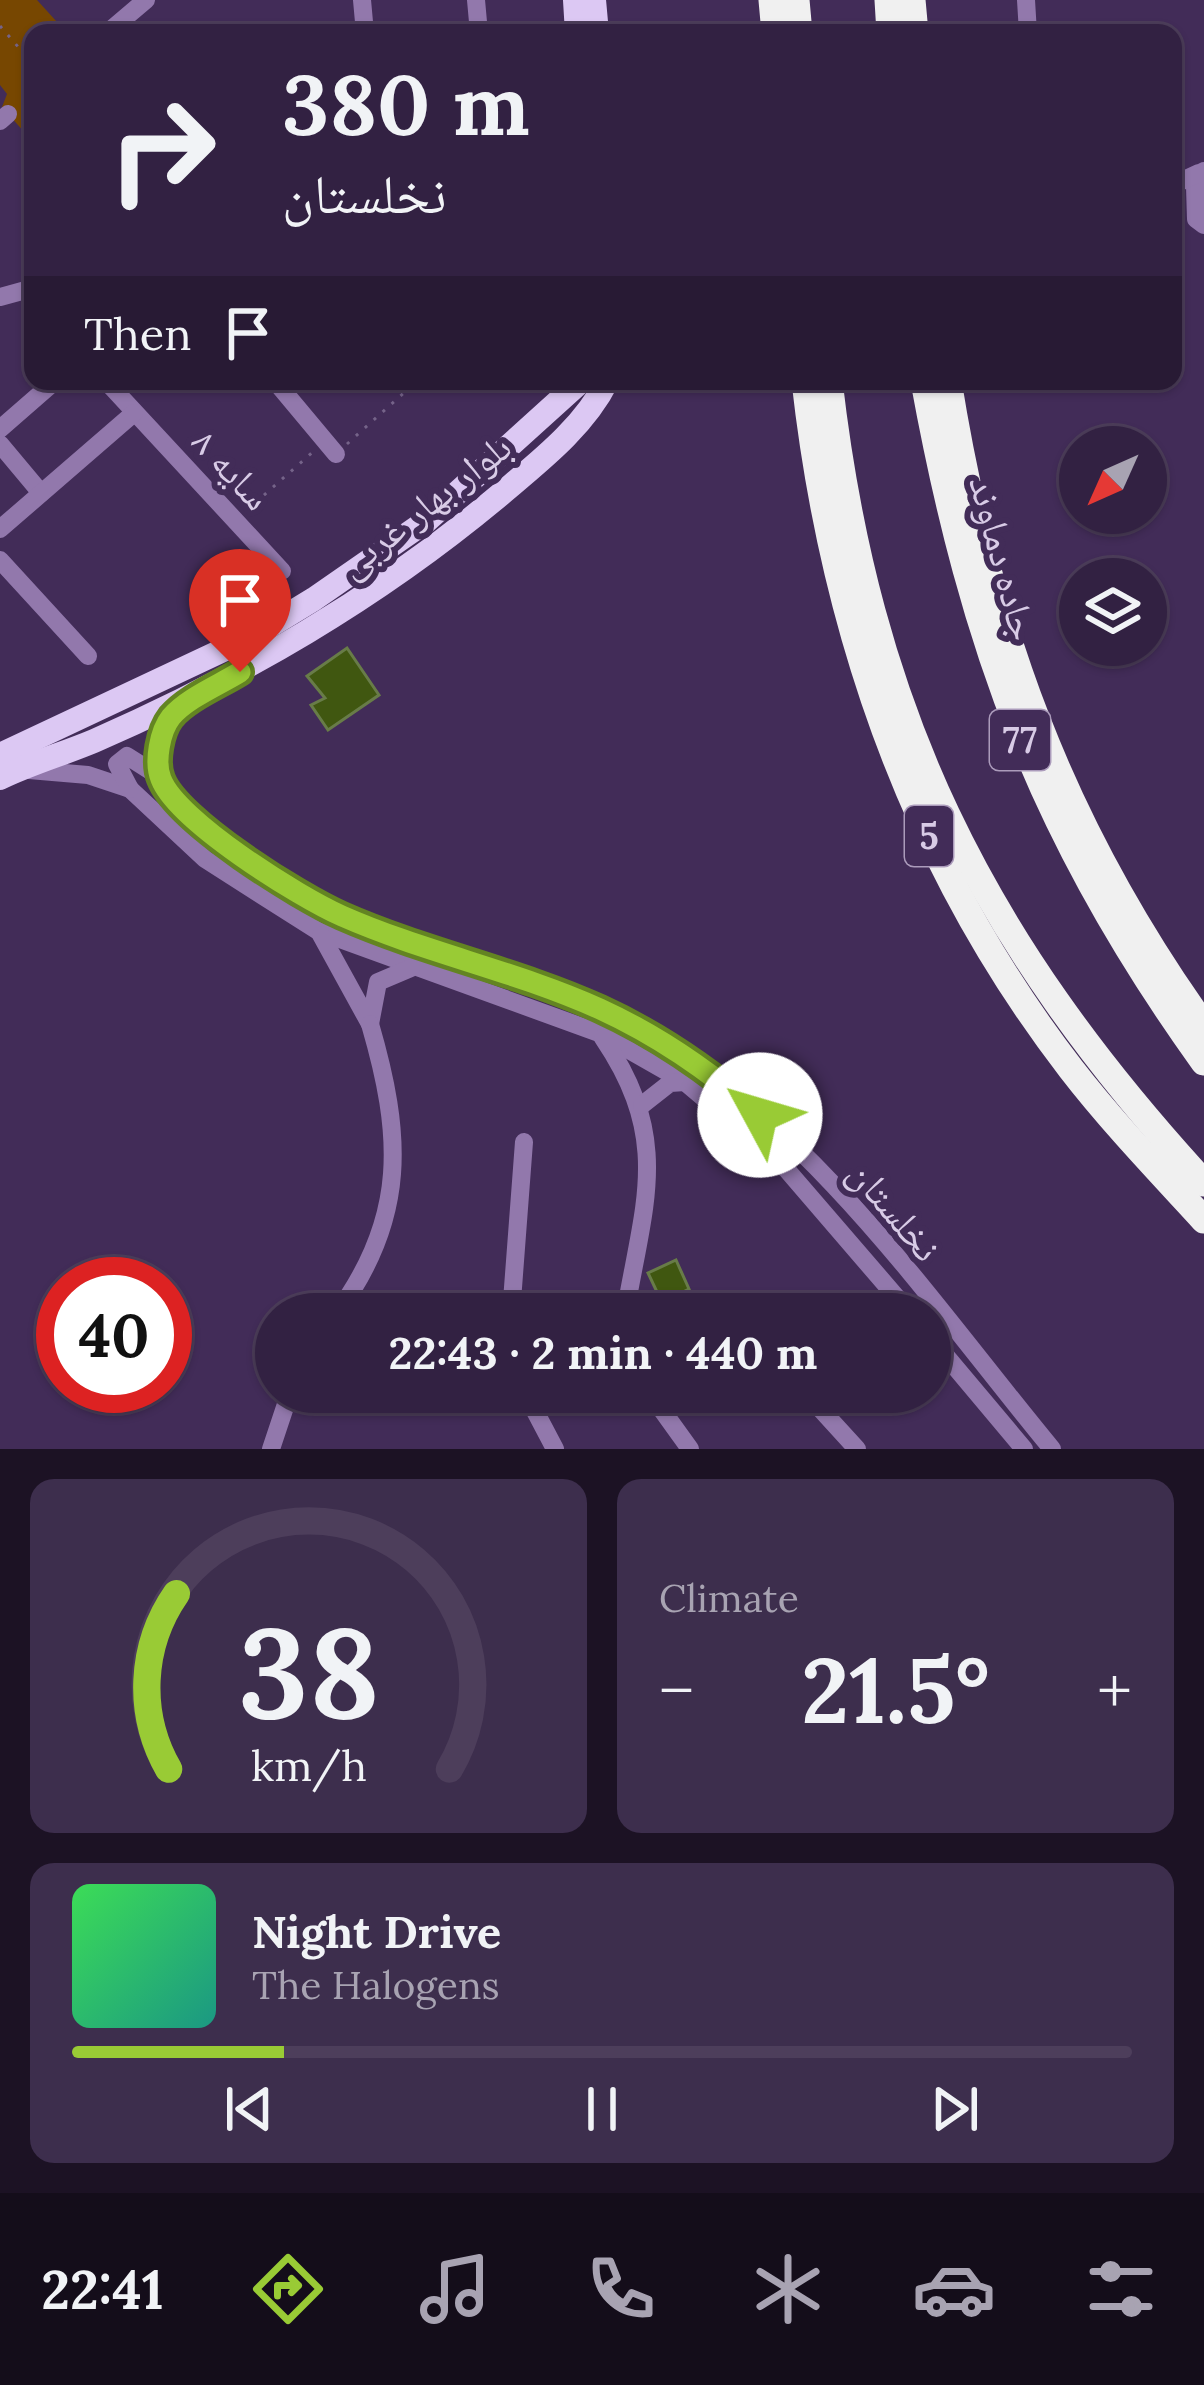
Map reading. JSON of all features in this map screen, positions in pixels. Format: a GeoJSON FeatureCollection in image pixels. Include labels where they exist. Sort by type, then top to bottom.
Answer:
{"type":"FeatureCollection","features":[{"type":"Feature","properties":{"kind":"highway","name":"5"},"geometry":{"type":"LineString","coordinates":[[806,390],[831,549],[857,657],[926,830],[1031,1014],[1073,1072],[1204,1220]]}},
{"type":"Feature","properties":{"kind":"highway","name":"5"},"geometry":{"type":"LineString","coordinates":[[831,390],[854,544],[881,650],[949,820],[1001,922],[1053,1001],[1204,1183]]}},
{"type":"Feature","properties":{"kind":"highway","name":"جاده دماوند"},"geometry":{"type":"LineString","coordinates":[[926,390],[948,515],[988,657],[1030,764],[1077,866],[1148,984],[1204,1062]]}},
{"type":"Feature","properties":{"kind":"highway","name":"جاده دماوند"},"geometry":{"type":"LineString","coordinates":[[949,390],[969,511],[1008,650],[1050,758],[1096,856],[1204,1026]]}},
{"type":"Feature","properties":{"kind":"main road","name":"بلوار بهار غربی"},"geometry":{"type":"LineString","coordinates":[[6,767],[314,599],[425,522],[570,390]]}},
{"type":"Feature","properties":{"kind":"main road","name":"بلوار بهار غربی"},"geometry":{"type":"LineString","coordinates":[[6,767],[92,742],[240,672],[341,615],[438,547],[558,443],[601,390]]}},
{"type":"Feature","properties":{"kind":"street"},"geometry":{"type":"LineString","coordinates":[[116,24],[138,3]]}},
{"type":"Feature","properties":{"kind":"street"},"geometry":{"type":"LineString","coordinates":[[1200,222],[1201,172]]}},
{"type":"Feature","properties":{"kind":"street"},"geometry":{"type":"LineString","coordinates":[[0,429],[45,390]]}},
{"type":"Feature","properties":{"kind":"street","name":"سایه ۸"},"geometry":{"type":"LineString","coordinates":[[114,390],[282,571]]}},
{"type":"Feature","properties":{"kind":"street"},"geometry":{"type":"LineString","coordinates":[[288,390],[331,447]]}},
{"type":"Feature","properties":{"kind":"street"},"geometry":{"type":"LineString","coordinates":[[0,529],[134,413]]}},
{"type":"Feature","properties":{"kind":"street"},"geometry":{"type":"LineString","coordinates":[[0,444],[41,493]]}},
{"type":"Feature","properties":{"kind":"street"},"geometry":{"type":"LineString","coordinates":[[0,560],[88,656]]}},
{"type":"Feature","properties":{"kind":"street"},"geometry":{"type":"LineString","coordinates":[[160,777],[159,753],[172,716],[240,672]]}},
{"type":"Feature","properties":{"kind":"street"},"geometry":{"type":"LineString","coordinates":[[130,789],[118,764],[121,759],[138,760],[160,777]]}},
{"type":"Feature","properties":{"kind":"street","name":"نخلستان"},"geometry":{"type":"LineString","coordinates":[[6,767],[88,775],[130,789],[205,859],[319,931],[599,1033],[685,1082],[781,1163],[893,1293]]}},
{"type":"Feature","properties":{"kind":"street","name":"نخلستان"},"geometry":{"type":"LineString","coordinates":[[160,777],[222,842],[293,891],[344,917],[514,973],[604,1011],[725,1085],[796,1145],[843,1197],[1052,1449]]}},
{"type":"Feature","properties":{"kind":"street"},"geometry":{"type":"LineString","coordinates":[[319,931],[356,989],[396,1120],[392,1183],[382,1226],[352,1293]]}},
{"type":"Feature","properties":{"kind":"street"},"geometry":{"type":"LineString","coordinates":[[370,1024],[371,996],[378,982],[413,968]]}},
{"type":"Feature","properties":{"kind":"street"},"geometry":{"type":"LineString","coordinates":[[599,1033],[641,1105],[646,1194],[629,1293]]}},
{"type":"Feature","properties":{"kind":"street"},"geometry":{"type":"LineString","coordinates":[[641,1105],[670,1083],[685,1082]]}},
{"type":"Feature","properties":{"kind":"street"},"geometry":{"type":"LineString","coordinates":[[513,1293],[524,1142]]}},
{"type":"Feature","properties":{"kind":"street"},"geometry":{"type":"LineString","coordinates":[[951,1362],[1024,1449]]}},
{"type":"Feature","properties":{"kind":"street"},"geometry":{"type":"LineString","coordinates":[[271,1449],[283,1413]]}},
{"type":"Feature","properties":{"kind":"street"},"geometry":{"type":"LineString","coordinates":[[536,1413],[555,1449]]}},
{"type":"Feature","properties":{"kind":"street"},"geometry":{"type":"LineString","coordinates":[[664,1413],[690,1449]]}},
{"type":"Feature","properties":{"kind":"street"},"geometry":{"type":"LineString","coordinates":[[824,1413],[857,1449]]}},
{"type":"Feature","properties":{"kind":"path"},"geometry":{"type":"LineString","coordinates":[[0,26],[24,54]]}},
{"type":"Feature","properties":{"kind":"path"},"geometry":{"type":"LineString","coordinates":[[235,521],[405,390]]}},
{"type":"Feature","properties":{"kind":"shaded area"},"geometry":{"type":"Polygon","coordinates":[[[0,0],[37,0],[59,24],[24,24],[24,132],[2,107],[7,94],[0,85],[0,0]]]}},
{"type":"Feature","properties":{"kind":"building"},"geometry":{"type":"Polygon","coordinates":[[[347,648],[379,695],[328,730],[311,705],[325,698],[307,676],[347,648]]]}},
{"type":"Feature","properties":{"kind":"building"},"geometry":{"type":"Polygon","coordinates":[[[676,1260],[689,1289],[658,1293],[648,1273],[676,1260]]]}},
{"type":"Feature","properties":{"kind":"route"},"geometry":{"type":"LineString","coordinates":[[240,672],[172,716],[159,753],[160,777],[169,791],[222,842],[293,891],[344,917],[514,973],[604,1011],[658,1040],[760,1115]]}}]}
